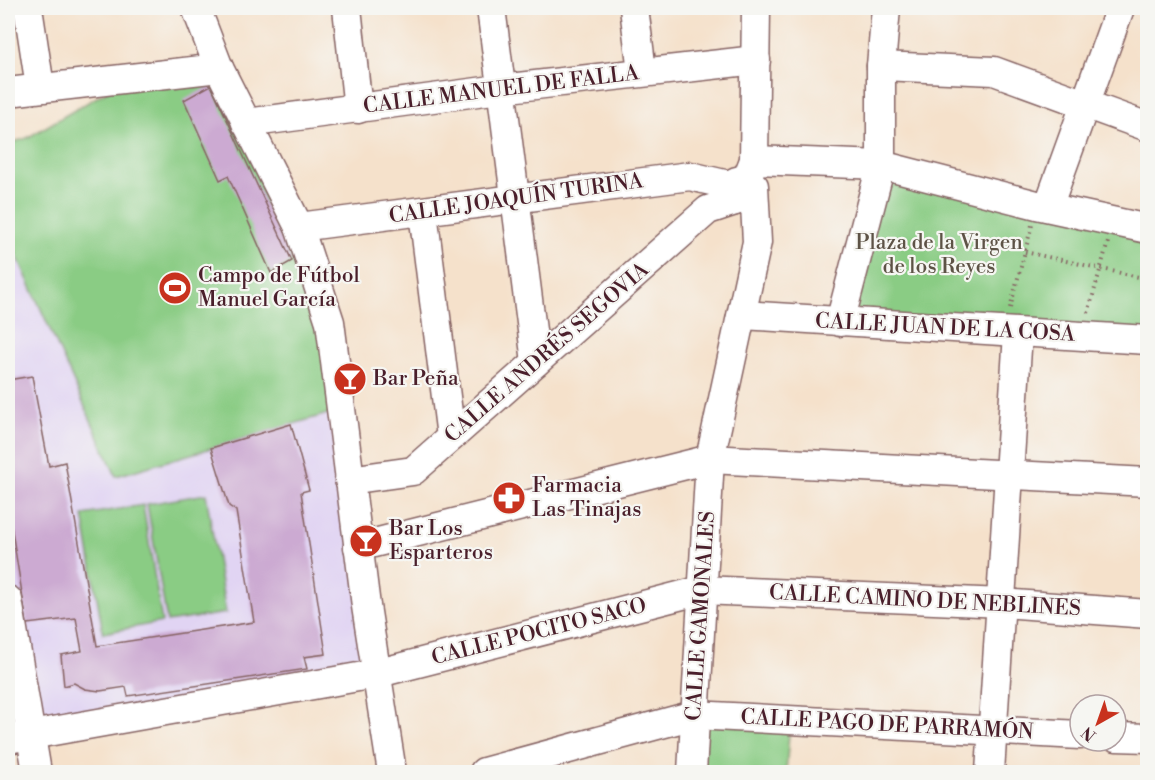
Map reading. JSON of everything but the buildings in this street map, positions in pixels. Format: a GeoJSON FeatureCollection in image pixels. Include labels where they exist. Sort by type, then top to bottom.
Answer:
{"type":"FeatureCollection","features":[{"type":"Feature","properties":{"kind":"street"},"geometry":{"type":"LineString","coordinates":[[28,8],[40,87]]}},
{"type":"Feature","properties":{"kind":"street"},"geometry":{"type":"LineString","coordinates":[[196,8],[219,68],[298,227],[330,322],[375,674],[392,772]]}},
{"type":"Feature","properties":{"kind":"street"},"geometry":{"type":"LineString","coordinates":[[347,8],[358,108]]}},
{"type":"Feature","properties":{"kind":"street"},"geometry":{"type":"LineString","coordinates":[[491,8],[536,362]]}},
{"type":"Feature","properties":{"kind":"street"},"geometry":{"type":"LineString","coordinates":[[634,8],[642,71]]}},
{"type":"Feature","properties":{"kind":"street"},"geometry":{"type":"LineString","coordinates":[[756,8],[756,60],[744,189],[881,165],[1042,206],[1148,229]]}},
{"type":"Feature","properties":{"kind":"street"},"geometry":{"type":"LineString","coordinates":[[840,322],[881,165],[881,66],[886,8]]}},
{"type":"Feature","properties":{"kind":"street"},"geometry":{"type":"LineString","coordinates":[[1042,206],[1087,103],[1120,8]]}},
{"type":"Feature","properties":{"kind":"street","name":"CALLE MANUEL DE FALLA"},"geometry":{"type":"LineString","coordinates":[[246,123],[642,71],[756,60]]}},
{"type":"Feature","properties":{"kind":"street"},"geometry":{"type":"LineString","coordinates":[[881,66],[994,71],[1148,127]]}},
{"type":"Feature","properties":{"kind":"street"},"geometry":{"type":"LineString","coordinates":[[8,92],[219,68]]}},
{"type":"Feature","properties":{"kind":"street","name":"CALLE JOAQUÍN TURINA"},"geometry":{"type":"LineString","coordinates":[[298,227],[690,176],[744,189]]}},
{"type":"Feature","properties":{"kind":"street","name":"CALLE GAMONALES"},"geometry":{"type":"LineString","coordinates":[[692,772],[710,459],[757,242],[744,189]]}},
{"type":"Feature","properties":{"kind":"street","name":"CALLE ANDRÉS SEGOVIA"},"geometry":{"type":"LineString","coordinates":[[349,480],[413,471],[708,210],[744,189]]}},
{"type":"Feature","properties":{"kind":"street"},"geometry":{"type":"LineString","coordinates":[[423,212],[452,437]]}},
{"type":"Feature","properties":{"kind":"street","name":"CALLE JUAN DE LA COSA"},"geometry":{"type":"LineString","coordinates":[[742,315],[1148,340]]}},
{"type":"Feature","properties":{"kind":"street"},"geometry":{"type":"LineString","coordinates":[[990,772],[1003,603],[1011,332]]}},
{"type":"Feature","properties":{"kind":"street"},"geometry":{"type":"LineString","coordinates":[[358,548],[710,459],[1148,482]]}},
{"type":"Feature","properties":{"kind":"street","name":"CALLE CAMINO DE NEBLINES"},"geometry":{"type":"LineString","coordinates":[[702,590],[1003,603],[1148,614]]}},
{"type":"Feature","properties":{"kind":"street","name":"CALLE POCITO SACO"},"geometry":{"type":"LineString","coordinates":[[18,737],[375,674],[702,590]]}},
{"type":"Feature","properties":{"kind":"street"},"geometry":{"type":"LineString","coordinates":[[8,608],[18,737],[37,772]]}},
{"type":"Feature","properties":{"kind":"street","name":"CALLE PAGO DE PARRAMÓN"},"geometry":{"type":"LineString","coordinates":[[484,772],[694,715],[1068,734]]}},
{"type":"Feature","properties":{"kind":"street"},"geometry":{"type":"LineString","coordinates":[[1128,737],[1148,738]]}},
{"type":"Feature","properties":{"kind":"path"},"geometry":{"type":"LineString","coordinates":[[1011,332],[1025,252],[1042,206]]}},
{"type":"Feature","properties":{"kind":"path"},"geometry":{"type":"LineString","coordinates":[[1082,337],[1114,222]]}},
{"type":"Feature","properties":{"kind":"path"},"geometry":{"type":"LineString","coordinates":[[1025,252],[1148,279]]}},
{"type":"Feature","properties":{"kind":"shaded area"},"geometry":{"type":"Polygon","coordinates":[[[8,236],[116,476],[341,410],[375,674],[29,734],[8,600],[8,236]]]}},
{"type":"Feature","properties":{"kind":"green space","name":"Campo de Fútbol Manuel García"},"geometry":{"type":"Polygon","coordinates":[[[219,68],[299,227],[341,410],[116,476],[8,236],[8,144],[27,138],[131,77],[219,68]]]}},
{"type":"Feature","properties":{"kind":"green space","name":"Plaza de la Virgen de los Reyes"},"geometry":{"type":"Polygon","coordinates":[[[881,165],[1147,229],[1147,340],[840,322],[881,165]]]}},
{"type":"Feature","properties":{"kind":"green space"},"geometry":{"type":"Polygon","coordinates":[[[206,494],[226,613],[167,622],[147,504],[206,494]]]}},
{"type":"Feature","properties":{"kind":"green space"},"geometry":{"type":"Polygon","coordinates":[[[143,505],[162,622],[103,633],[83,515],[143,505]]]}},
{"type":"Feature","properties":{"kind":"green space"},"geometry":{"type":"Polygon","coordinates":[[[694,715],[790,721],[786,772],[692,772],[694,715]]]}},
{"type":"Feature","properties":{"kind":"place","name":"Campo de Fútbol Manuel García"},"geometry":{"type":"Point","coordinates":[175,288]}},
{"type":"Feature","properties":{"kind":"place","name":"Bar Peña"},"geometry":{"type":"Point","coordinates":[350,379]}},
{"type":"Feature","properties":{"kind":"place","name":"Farmacia Las Tinajas"},"geometry":{"type":"Point","coordinates":[509,498]}},
{"type":"Feature","properties":{"kind":"place","name":"Bar Los Esparteros"},"geometry":{"type":"Point","coordinates":[366,541]}}]}
